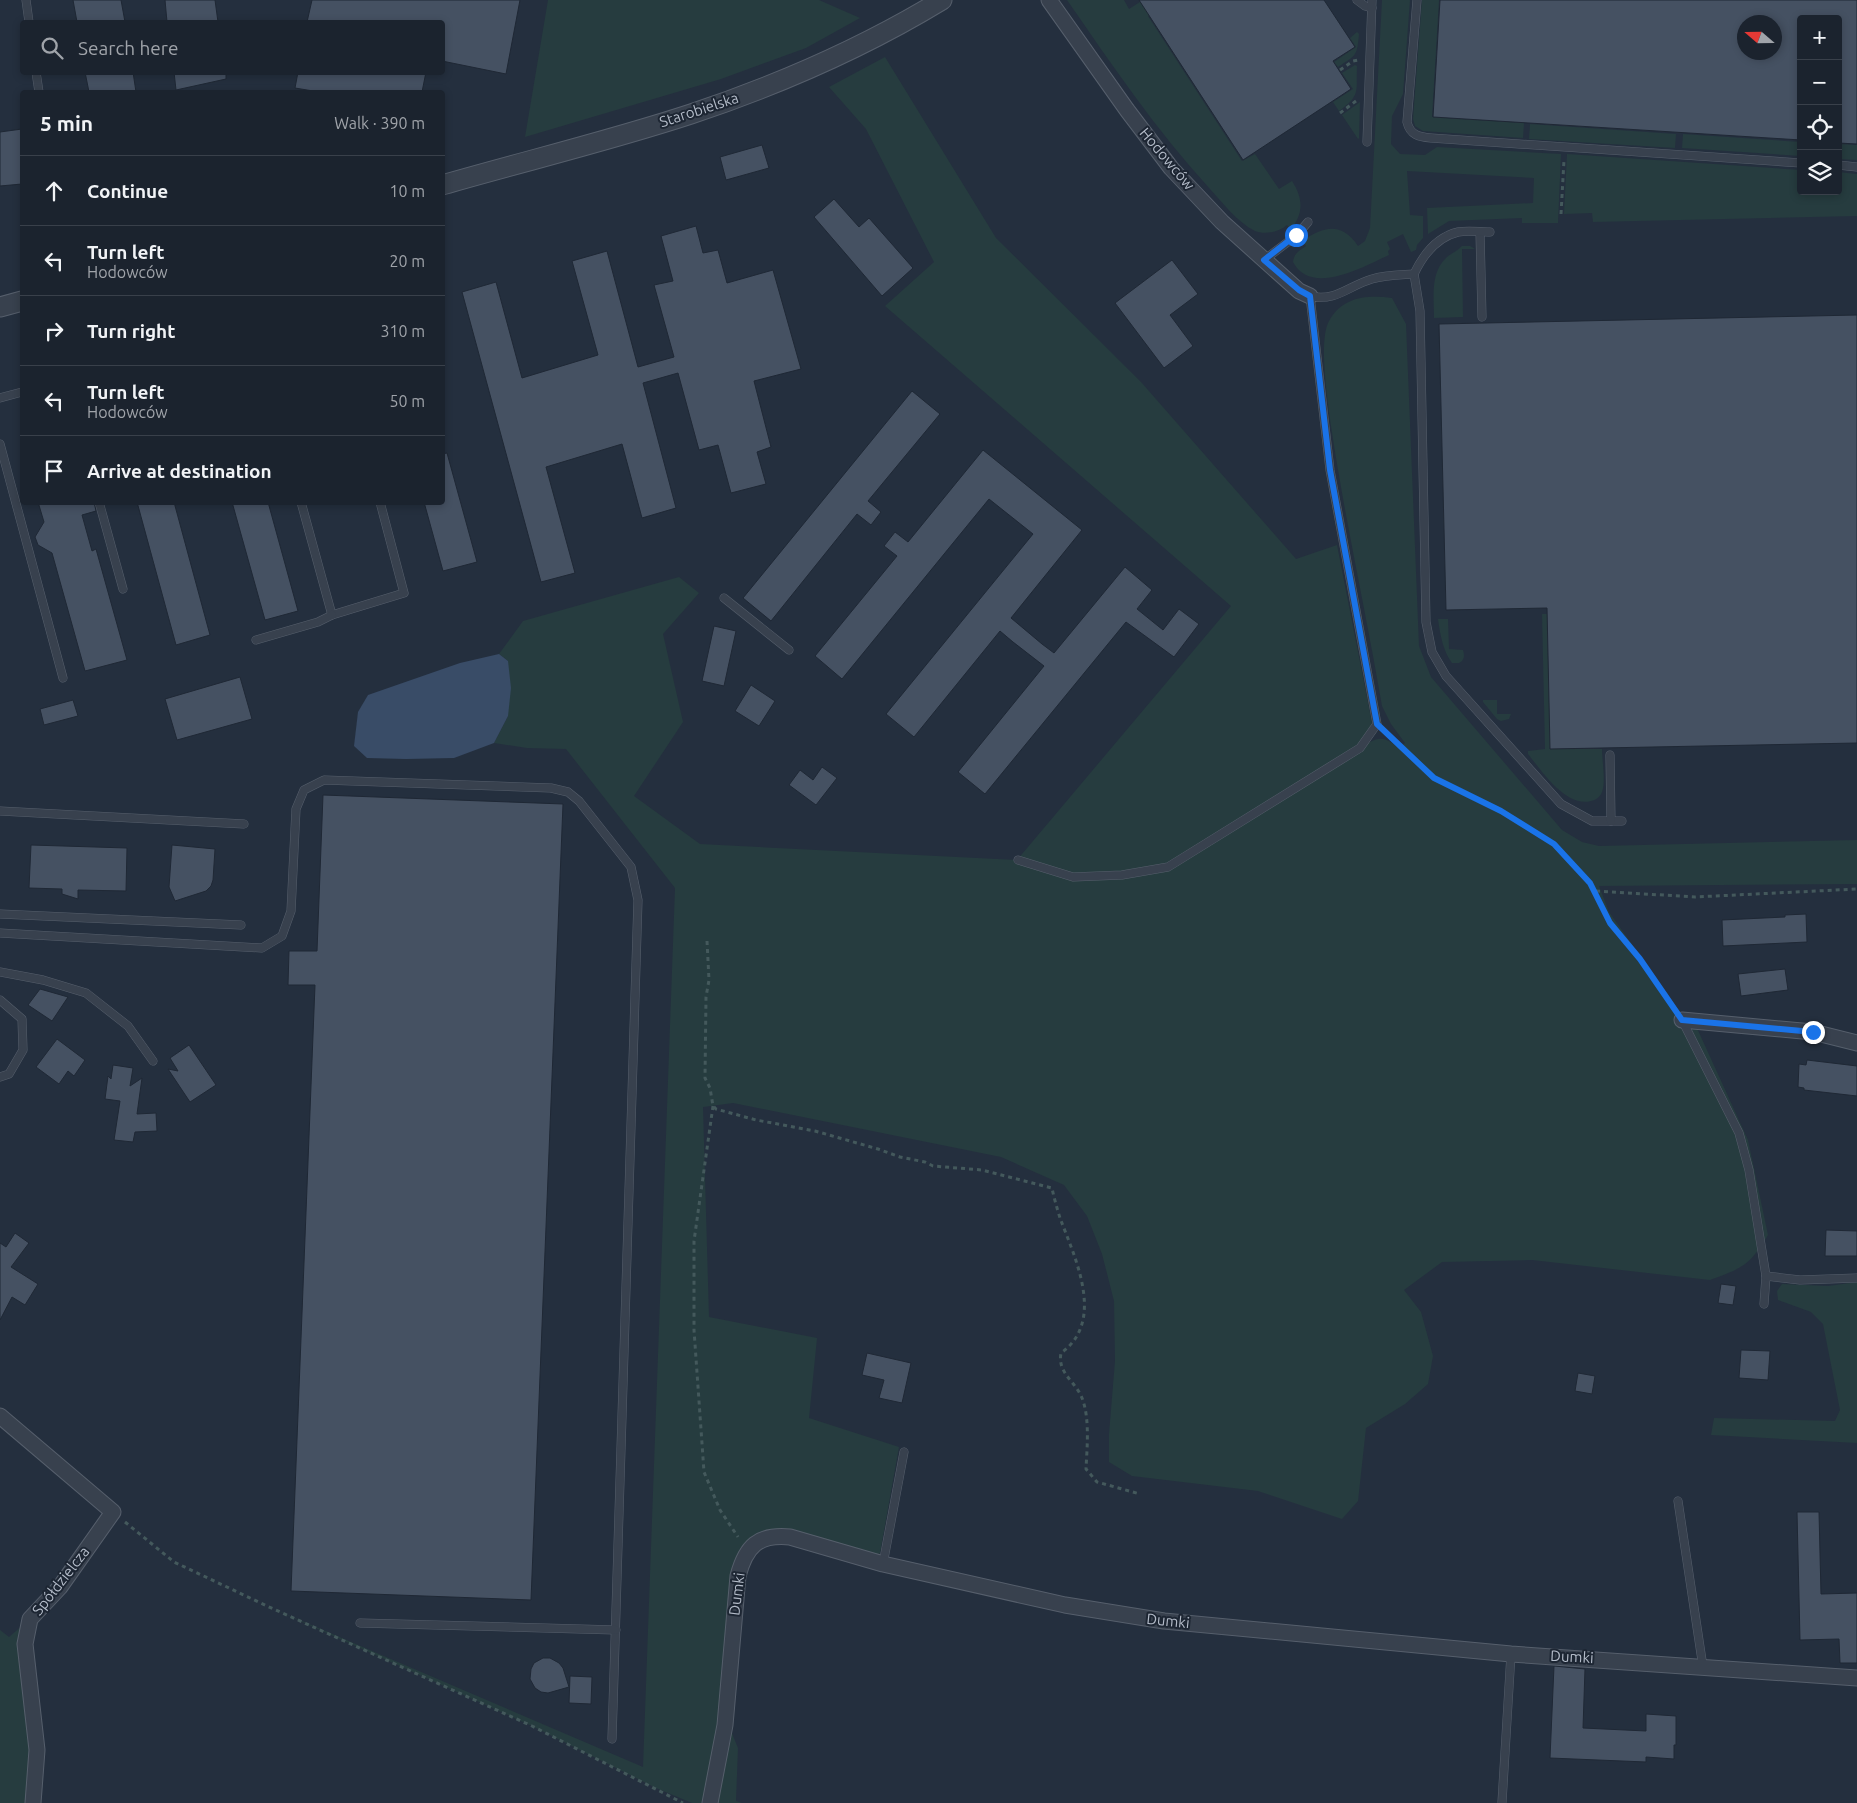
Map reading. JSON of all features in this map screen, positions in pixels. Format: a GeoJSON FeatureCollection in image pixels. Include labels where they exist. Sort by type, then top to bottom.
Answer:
{"type":"FeatureCollection","features":[{"type":"Feature","properties":{"kind":"street","name":"Starobielska"},"geometry":{"type":"LineString","coordinates":[[445,184],[655,125],[743,96],[838,56],[910,19],[942,0]]}},
{"type":"Feature","properties":{"kind":"street","name":"Hodowców"},"geometry":{"type":"LineString","coordinates":[[1049,0],[1127,110],[1171,168],[1222,222],[1299,290],[1310,296]]}},
{"type":"Feature","properties":{"kind":"street"},"geometry":{"type":"LineString","coordinates":[[0,307],[20,302]]}},
{"type":"Feature","properties":{"kind":"street"},"geometry":{"type":"LineString","coordinates":[[1682,1020],[1813,1032],[1857,1043]]}},
{"type":"Feature","properties":{"kind":"street"},"geometry":{"type":"LineString","coordinates":[[0,1416],[113,1512]]}},
{"type":"Feature","properties":{"kind":"street","name":"Spółdzielcza"},"geometry":{"type":"LineString","coordinates":[[34,1803],[37,1750],[24,1644],[30,1619],[60,1587],[113,1512]]}},
{"type":"Feature","properties":{"kind":"street","name":"Dumki"},"geometry":{"type":"LineString","coordinates":[[710,1803],[725,1725],[738,1576],[741,1563],[756,1543],[765,1538],[777,1536],[790,1537],[883,1564],[1117,1615],[1510,1654],[1857,1678]]}},
{"type":"Feature","properties":{"kind":"lane"},"geometry":{"type":"LineString","coordinates":[[26,0],[29,20]]}},
{"type":"Feature","properties":{"kind":"lane"},"geometry":{"type":"LineString","coordinates":[[1357,0],[1365,6],[1372,4],[1367,142]]}},
{"type":"Feature","properties":{"kind":"lane"},"geometry":{"type":"LineString","coordinates":[[1417,0],[1407,122],[1408,129],[1413,134],[1431,138],[1564,148],[1797,163]]}},
{"type":"Feature","properties":{"kind":"lane"},"geometry":{"type":"LineString","coordinates":[[36,75],[39,90]]}},
{"type":"Feature","properties":{"kind":"lane"},"geometry":{"type":"LineString","coordinates":[[1842,165],[1857,167]]}},
{"type":"Feature","properties":{"kind":"lane"},"geometry":{"type":"LineString","coordinates":[[1264,260],[1296,235],[1308,222]]}},
{"type":"Feature","properties":{"kind":"lane"},"geometry":{"type":"LineString","coordinates":[[1490,232],[1458,232],[1442,239],[1420,260],[1414,274],[1420,312],[1426,622],[1432,652],[1446,676],[1561,804],[1592,821],[1622,821]]}},
{"type":"Feature","properties":{"kind":"lane"},"geometry":{"type":"LineString","coordinates":[[1480,232],[1482,317]]}},
{"type":"Feature","properties":{"kind":"lane"},"geometry":{"type":"LineString","coordinates":[[1018,860],[1074,877],[1122,875],[1168,866],[1360,748],[1377,724],[1330,470],[1310,296],[1320,298],[1333,296],[1372,279],[1414,274]]}},
{"type":"Feature","properties":{"kind":"lane"},"geometry":{"type":"LineString","coordinates":[[0,398],[20,393]]}},
{"type":"Feature","properties":{"kind":"lane"},"geometry":{"type":"LineString","coordinates":[[0,444],[63,678]]}},
{"type":"Feature","properties":{"kind":"lane"},"geometry":{"type":"LineString","coordinates":[[101,505],[123,589]]}},
{"type":"Feature","properties":{"kind":"lane"},"geometry":{"type":"LineString","coordinates":[[302,505],[332,615]]}},
{"type":"Feature","properties":{"kind":"lane"},"geometry":{"type":"LineString","coordinates":[[256,640],[318,622],[332,615],[404,593],[381,505]]}},
{"type":"Feature","properties":{"kind":"lane"},"geometry":{"type":"LineString","coordinates":[[724,598],[789,650]]}},
{"type":"Feature","properties":{"kind":"lane"},"geometry":{"type":"LineString","coordinates":[[1610,755],[1611,821]]}},
{"type":"Feature","properties":{"kind":"lane"},"geometry":{"type":"LineString","coordinates":[[0,933],[262,948],[282,936],[290,911],[296,809],[304,790],[324,780],[551,788],[568,792],[579,801],[631,867],[638,900],[612,1738]]}},
{"type":"Feature","properties":{"kind":"lane"},"geometry":{"type":"LineString","coordinates":[[0,811],[244,824]]}},
{"type":"Feature","properties":{"kind":"lane"},"geometry":{"type":"LineString","coordinates":[[0,914],[241,924]]}},
{"type":"Feature","properties":{"kind":"lane"},"geometry":{"type":"LineString","coordinates":[[0,972],[43,980],[86,993],[128,1026],[153,1061]]}},
{"type":"Feature","properties":{"kind":"lane"},"geometry":{"type":"LineString","coordinates":[[0,1000],[22,1019],[24,1050],[9,1074],[0,1078]]}},
{"type":"Feature","properties":{"kind":"lane"},"geometry":{"type":"LineString","coordinates":[[1682,1020],[1739,1133],[1749,1170],[1766,1276],[1764,1304]]}},
{"type":"Feature","properties":{"kind":"lane"},"geometry":{"type":"LineString","coordinates":[[1766,1276],[1800,1280],[1857,1278]]}},
{"type":"Feature","properties":{"kind":"lane"},"geometry":{"type":"LineString","coordinates":[[883,1564],[904,1452]]}},
{"type":"Feature","properties":{"kind":"lane"},"geometry":{"type":"LineString","coordinates":[[1678,1501],[1703,1667]]}},
{"type":"Feature","properties":{"kind":"lane"},"geometry":{"type":"LineString","coordinates":[[360,1623],[616,1630]]}},
{"type":"Feature","properties":{"kind":"lane"},"geometry":{"type":"LineString","coordinates":[[1502,1802],[1510,1654]]}},
{"type":"Feature","properties":{"kind":"path"},"geometry":{"type":"LineString","coordinates":[[1340,70],[1352,61],[1361,60]]}},
{"type":"Feature","properties":{"kind":"path"},"geometry":{"type":"LineString","coordinates":[[1340,113],[1352,105]]}},
{"type":"Feature","properties":{"kind":"path"},"geometry":{"type":"LineString","coordinates":[[1562,214],[1564,148]]}},
{"type":"Feature","properties":{"kind":"path"},"geometry":{"type":"LineString","coordinates":[[1377,724],[1434,778],[1501,811],[1554,844],[1596,891],[1610,923],[1640,959],[1682,1020]]}},
{"type":"Feature","properties":{"kind":"path"},"geometry":{"type":"LineString","coordinates":[[1596,891],[1695,898],[1857,889]]}},
{"type":"Feature","properties":{"kind":"path"},"geometry":{"type":"LineString","coordinates":[[706,941],[709,980],[706,997],[705,1078],[711,1093],[713,1106],[694,1241],[694,1330],[698,1408],[704,1472],[720,1510],[748,1553]]}},
{"type":"Feature","properties":{"kind":"path"},"geometry":{"type":"LineString","coordinates":[[713,1106],[716,1109],[756,1120],[815,1132],[878,1149],[900,1158],[925,1162],[933,1166],[982,1170],[1052,1188],[1060,1217],[1072,1248],[1083,1289],[1084,1314],[1079,1334],[1070,1347],[1061,1353],[1060,1361],[1065,1373],[1082,1398],[1088,1432],[1086,1469],[1097,1482],[1140,1494]]}},
{"type":"Feature","properties":{"kind":"path"},"geometry":{"type":"LineString","coordinates":[[113,1512],[174,1562],[532,1726],[683,1803]]}},
{"type":"Feature","properties":{"kind":"green space"},"geometry":{"type":"Polygon","coordinates":[[[548,0],[819,0],[860,18],[806,48],[721,79],[525,137],[548,0]]]}},
{"type":"Feature","properties":{"kind":"green space"},"geometry":{"type":"Polygon","coordinates":[[[1067,0],[1124,0],[1129,9],[1143,0],[1167,4],[1148,16],[1242,161],[1255,154],[1279,189],[1292,181],[1296,187],[1300,199],[1300,211],[1291,229],[1287,225],[1272,232],[1263,233],[1255,231],[1242,223],[1231,212],[1171,144],[1067,0]]]}},
{"type":"Feature","properties":{"kind":"green space"},"geometry":{"type":"Polygon","coordinates":[[[1382,0],[1410,0],[1403,94],[1392,116],[1391,144],[1400,154],[1425,155],[1437,147],[1561,154],[1558,223],[1522,223],[1522,218],[1449,221],[1428,234],[1427,208],[1533,203],[1534,178],[1407,171],[1410,215],[1423,216],[1423,238],[1417,245],[1416,250],[1411,252],[1403,234],[1387,242],[1390,249],[1388,251],[1389,255],[1379,260],[1339,276],[1312,277],[1301,272],[1293,262],[1296,254],[1306,246],[1302,241],[1317,232],[1332,229],[1345,233],[1358,246],[1365,241],[1370,228],[1382,0]]]}},
{"type":"Feature","properties":{"kind":"green space"},"geometry":{"type":"Polygon","coordinates":[[[1422,0],[1439,0],[1432,117],[1524,123],[1523,138],[1423,131],[1415,126],[1413,119],[1422,0]]]}},
{"type":"Feature","properties":{"kind":"green space"},"geometry":{"type":"Polygon","coordinates":[[[1357,32],[1359,34],[1358,42],[1354,55],[1338,67],[1334,62],[1356,47],[1350,38],[1357,32]]]}},
{"type":"Feature","properties":{"kind":"green space"},"geometry":{"type":"Polygon","coordinates":[[[885,57],[996,238],[1141,382],[1296,559],[1337,545],[1372,723],[1361,747],[1376,739],[1384,739],[1399,748],[1405,743],[1391,724],[1382,706],[1331,426],[1326,388],[1324,342],[1329,321],[1341,306],[1365,297],[1383,297],[1392,298],[1406,324],[1419,646],[1431,677],[1562,830],[1582,842],[1599,846],[1857,840],[1857,884],[1599,886],[1609,912],[1683,1016],[1696,1026],[1748,1140],[1768,1235],[1756,1253],[1745,1264],[1710,1280],[1532,1260],[1442,1262],[1404,1290],[1421,1312],[1433,1356],[1428,1384],[1405,1404],[1366,1428],[1358,1501],[1342,1519],[1258,1491],[1132,1476],[1109,1462],[1109,1434],[1115,1361],[1114,1301],[1102,1254],[1087,1216],[1064,1185],[1001,1157],[733,1103],[703,1107],[709,1317],[817,1338],[809,1418],[899,1447],[880,1553],[876,1556],[792,1533],[743,1550],[721,1722],[702,1803],[692,1803],[656,1788],[532,1726],[267,1606],[643,1767],[675,888],[566,749],[527,748],[494,743],[508,716],[508,661],[499,654],[523,621],[679,577],[699,593],[663,634],[683,722],[634,796],[700,844],[1017,860],[1231,606],[885,306],[934,262],[866,129],[829,87],[885,57]]]}},
{"type":"Feature","properties":{"kind":"green space"},"geometry":{"type":"Polygon","coordinates":[[[1355,65],[1357,66],[1356,92],[1351,101],[1339,111],[1333,102],[1353,89],[1342,73],[1355,65]]]}},
{"type":"Feature","properties":{"kind":"green space"},"geometry":{"type":"Polygon","coordinates":[[[1360,102],[1359,138],[1358,139],[1342,115],[1360,102]]]}},
{"type":"Feature","properties":{"kind":"green space"},"geometry":{"type":"Polygon","coordinates":[[[1530,124],[1676,134],[1675,148],[1529,139],[1530,124]]]}},
{"type":"Feature","properties":{"kind":"green space"},"geometry":{"type":"Polygon","coordinates":[[[1683,134],[1797,142],[1797,156],[1682,148],[1683,134]]]}},
{"type":"Feature","properties":{"kind":"green space"},"geometry":{"type":"Polygon","coordinates":[[[1842,144],[1857,145],[1857,160],[1842,159],[1842,144]]]}},
{"type":"Feature","properties":{"kind":"green space"},"geometry":{"type":"Polygon","coordinates":[[[1567,154],[1797,170],[1797,195],[1842,195],[1842,172],[1857,174],[1857,216],[1593,222],[1592,213],[1564,214],[1567,154]]]}},
{"type":"Feature","properties":{"kind":"green space"},"geometry":{"type":"Polygon","coordinates":[[[1462,246],[1470,246],[1475,249],[1462,249],[1463,317],[1434,318],[1434,286],[1437,271],[1446,258],[1462,246]]]}},
{"type":"Feature","properties":{"kind":"green space"},"geometry":{"type":"Polygon","coordinates":[[[1542,614],[1547,614],[1550,749],[1602,749],[1603,788],[1598,798],[1593,801],[1582,802],[1572,799],[1547,778],[1528,754],[1528,751],[1545,749],[1542,614]]]}},
{"type":"Feature","properties":{"kind":"green space"},"geometry":{"type":"Polygon","coordinates":[[[1438,619],[1448,619],[1449,649],[1463,650],[1464,658],[1459,663],[1452,663],[1446,653],[1438,619]]]}},
{"type":"Feature","properties":{"kind":"green space"},"geometry":{"type":"Polygon","coordinates":[[[1483,700],[1497,700],[1497,714],[1511,714],[1509,719],[1501,721],[1497,719],[1483,700]]]}},
{"type":"Feature","properties":{"kind":"green space"},"geometry":{"type":"Polygon","coordinates":[[[1857,1282],[1857,1443],[1711,1435],[1714,1418],[1835,1421],[1840,1410],[1823,1324],[1811,1312],[1778,1300],[1777,1291],[1782,1284],[1828,1286],[1857,1282]]]}},
{"type":"Feature","properties":{"kind":"green space"},"geometry":{"type":"Polygon","coordinates":[[[30,1619],[33,1803],[0,1803],[0,1630],[9,1637],[30,1619]]]}},
{"type":"Feature","properties":{"kind":"green space"},"geometry":{"type":"Polygon","coordinates":[[[731,1731],[738,1748],[736,1801],[742,1803],[716,1803],[731,1731]]]}},
{"type":"Feature","properties":{"kind":"water"},"geometry":{"type":"Polygon","coordinates":[[[499,654],[508,661],[511,688],[508,716],[494,743],[454,758],[367,758],[354,746],[358,712],[368,695],[460,663],[499,654]]]}},
{"type":"Feature","properties":{"kind":"building"},"geometry":{"type":"Polygon","coordinates":[[[73,0],[121,0],[125,20],[77,20],[73,0]]]}},
{"type":"Feature","properties":{"kind":"building"},"geometry":{"type":"Polygon","coordinates":[[[165,0],[215,0],[218,20],[167,20],[165,0]]]}},
{"type":"Feature","properties":{"kind":"building"},"geometry":{"type":"Polygon","coordinates":[[[312,0],[520,0],[506,74],[445,62],[445,20],[307,20],[312,0]]]}},
{"type":"Feature","properties":{"kind":"building"},"geometry":{"type":"Polygon","coordinates":[[[1139,0],[1324,0],[1355,47],[1333,61],[1351,89],[1243,160],[1139,0]]]}},
{"type":"Feature","properties":{"kind":"building"},"geometry":{"type":"Polygon","coordinates":[[[1440,0],[1857,0],[1857,144],[1842,143],[1842,15],[1797,15],[1797,140],[1433,117],[1440,0]]]}},
{"type":"Feature","properties":{"kind":"building"},"geometry":{"type":"Polygon","coordinates":[[[86,75],[133,75],[136,90],[89,90],[86,75]]]}},
{"type":"Feature","properties":{"kind":"building"},"geometry":{"type":"Polygon","coordinates":[[[174,75],[226,75],[226,79],[176,90],[174,75]]]}},
{"type":"Feature","properties":{"kind":"building"},"geometry":{"type":"Polygon","coordinates":[[[297,75],[425,75],[422,90],[307,90],[295,88],[297,75]]]}},
{"type":"Feature","properties":{"kind":"building"},"geometry":{"type":"Polygon","coordinates":[[[20,129],[20,184],[0,186],[0,132],[20,129]]]}},
{"type":"Feature","properties":{"kind":"building"},"geometry":{"type":"Polygon","coordinates":[[[762,145],[769,168],[726,180],[720,157],[762,145]]]}},
{"type":"Feature","properties":{"kind":"building"},"geometry":{"type":"Polygon","coordinates":[[[834,199],[859,227],[869,218],[913,268],[882,296],[814,217],[834,199]]]}},
{"type":"Feature","properties":{"kind":"building"},"geometry":{"type":"Polygon","coordinates":[[[696,226],[703,253],[718,250],[727,283],[773,270],[801,369],[754,381],[771,447],[757,452],[766,484],[731,493],[718,445],[699,450],[678,373],[643,383],[676,508],[642,518],[622,444],[546,467],[575,573],[541,582],[462,292],[496,282],[522,378],[598,355],[572,261],[607,251],[638,367],[674,357],[654,285],[673,281],[661,236],[696,226]]]}},
{"type":"Feature","properties":{"kind":"building"},"geometry":{"type":"Polygon","coordinates":[[[1172,260],[1198,294],[1170,315],[1193,346],[1164,368],[1115,303],[1172,260]]]}},
{"type":"Feature","properties":{"kind":"building"},"geometry":{"type":"Polygon","coordinates":[[[1857,315],[1857,743],[1550,749],[1547,608],[1446,610],[1439,324],[1857,315]]]}},
{"type":"Feature","properties":{"kind":"building"},"geometry":{"type":"Polygon","coordinates":[[[912,391],[940,414],[868,501],[881,512],[871,525],[857,514],[771,621],[743,598],[912,391]]]}},
{"type":"Feature","properties":{"kind":"building"},"geometry":{"type":"Polygon","coordinates":[[[983,450],[1082,530],[1011,618],[1042,644],[1054,653],[1125,567],[1152,590],[1137,609],[1163,630],[1179,609],[1199,624],[1174,657],[1126,622],[985,794],[958,772],[1044,666],[1000,631],[914,737],[886,714],[1033,534],[989,499],[842,679],[815,656],[897,556],[884,546],[895,532],[908,542],[983,450]]]}},
{"type":"Feature","properties":{"kind":"building"},"geometry":{"type":"Polygon","coordinates":[[[445,453],[447,453],[477,562],[443,571],[425,505],[445,505],[445,453]]]}},
{"type":"Feature","properties":{"kind":"building"},"geometry":{"type":"Polygon","coordinates":[[[39,505],[95,505],[96,511],[82,515],[92,551],[96,549],[127,660],[85,671],[52,553],[38,545],[35,537],[44,522],[39,505]]]}},
{"type":"Feature","properties":{"kind":"building"},"geometry":{"type":"Polygon","coordinates":[[[138,505],[175,505],[210,635],[176,645],[138,505]]]}},
{"type":"Feature","properties":{"kind":"building"},"geometry":{"type":"Polygon","coordinates":[[[233,505],[269,505],[298,611],[265,620],[233,505]]]}},
{"type":"Feature","properties":{"kind":"building"},"geometry":{"type":"Polygon","coordinates":[[[714,626],[736,631],[724,686],[702,681],[714,626]]]}},
{"type":"Feature","properties":{"kind":"building"},"geometry":{"type":"Polygon","coordinates":[[[240,677],[252,719],[177,740],[165,699],[240,677]]]}},
{"type":"Feature","properties":{"kind":"building"},"geometry":{"type":"Polygon","coordinates":[[[751,685],[775,701],[759,726],[735,711],[751,685]]]}},
{"type":"Feature","properties":{"kind":"building"},"geometry":{"type":"Polygon","coordinates":[[[73,700],[78,716],[44,725],[40,709],[73,700]]]}},
{"type":"Feature","properties":{"kind":"building"},"geometry":{"type":"Polygon","coordinates":[[[822,767],[837,778],[816,805],[789,785],[800,770],[813,780],[822,767]]]}},
{"type":"Feature","properties":{"kind":"building"},"geometry":{"type":"Polygon","coordinates":[[[323,795],[563,804],[531,1600],[291,1591],[315,985],[288,985],[289,951],[317,951],[323,795]]]}},
{"type":"Feature","properties":{"kind":"building"},"geometry":{"type":"Polygon","coordinates":[[[31,845],[127,848],[126,891],[78,890],[78,899],[62,894],[62,889],[29,888],[31,845]]]}},
{"type":"Feature","properties":{"kind":"building"},"geometry":{"type":"Polygon","coordinates":[[[172,845],[215,849],[213,880],[211,886],[206,891],[175,901],[169,887],[172,845]]]}},
{"type":"Feature","properties":{"kind":"building"},"geometry":{"type":"Polygon","coordinates":[[[1806,914],[1807,942],[1723,946],[1722,920],[1806,914]]]}},
{"type":"Feature","properties":{"kind":"building"},"geometry":{"type":"Polygon","coordinates":[[[1785,969],[1788,990],[1741,996],[1738,974],[1785,969]]]}},
{"type":"Feature","properties":{"kind":"building"},"geometry":{"type":"Polygon","coordinates":[[[40,989],[68,997],[52,1021],[28,1005],[40,989]]]}},
{"type":"Feature","properties":{"kind":"building"},"geometry":{"type":"Polygon","coordinates":[[[57,1039],[85,1060],[74,1076],[68,1071],[59,1084],[36,1067],[57,1039]]]}},
{"type":"Feature","properties":{"kind":"building"},"geometry":{"type":"Polygon","coordinates":[[[189,1045],[216,1085],[190,1102],[168,1069],[178,1071],[170,1058],[189,1045]]]}},
{"type":"Feature","properties":{"kind":"building"},"geometry":{"type":"Polygon","coordinates":[[[1807,1060],[1857,1066],[1857,1096],[1804,1090],[1804,1088],[1798,1087],[1799,1064],[1806,1065],[1807,1060]]]}},
{"type":"Feature","properties":{"kind":"building"},"geometry":{"type":"Polygon","coordinates":[[[113,1065],[133,1068],[130,1086],[142,1078],[137,1114],[156,1113],[157,1131],[135,1132],[133,1142],[114,1140],[120,1101],[105,1099],[108,1076],[111,1079],[113,1065]]]}},
{"type":"Feature","properties":{"kind":"building"},"geometry":{"type":"Polygon","coordinates":[[[1826,1230],[1857,1231],[1857,1256],[1825,1256],[1826,1230]]]}},
{"type":"Feature","properties":{"kind":"building"},"geometry":{"type":"Polygon","coordinates":[[[15,1233],[29,1243],[11,1267],[38,1284],[25,1305],[12,1297],[0,1320],[0,1243],[6,1247],[15,1233]]]}},
{"type":"Feature","properties":{"kind":"building"},"geometry":{"type":"Polygon","coordinates":[[[1721,1284],[1736,1286],[1733,1305],[1718,1303],[1721,1284]]]}},
{"type":"Feature","properties":{"kind":"building"},"geometry":{"type":"Polygon","coordinates":[[[1741,1350],[1770,1351],[1768,1380],[1739,1378],[1741,1350]]]}},
{"type":"Feature","properties":{"kind":"building"},"geometry":{"type":"Polygon","coordinates":[[[867,1353],[911,1363],[902,1403],[879,1398],[884,1380],[862,1375],[867,1353]]]}},
{"type":"Feature","properties":{"kind":"building"},"geometry":{"type":"Polygon","coordinates":[[[1578,1373],[1595,1376],[1592,1394],[1575,1391],[1578,1373]]]}},
{"type":"Feature","properties":{"kind":"building"},"geometry":{"type":"Polygon","coordinates":[[[1797,1512],[1819,1512],[1821,1594],[1857,1593],[1857,1663],[1840,1663],[1839,1639],[1800,1640],[1797,1512]]]}},
{"type":"Feature","properties":{"kind":"building"},"geometry":{"type":"Polygon","coordinates":[[[543,1658],[550,1658],[559,1663],[563,1668],[569,1687],[548,1693],[541,1692],[535,1688],[530,1679],[531,1669],[534,1663],[543,1658]]]}},
{"type":"Feature","properties":{"kind":"building"},"geometry":{"type":"Polygon","coordinates":[[[1554,1666],[1585,1669],[1583,1728],[1646,1731],[1646,1714],[1676,1716],[1674,1759],[1646,1757],[1646,1762],[1550,1758],[1554,1666]]]}},
{"type":"Feature","properties":{"kind":"building"},"geometry":{"type":"Polygon","coordinates":[[[570,1676],[592,1677],[591,1704],[569,1703],[570,1676]]]}},
{"type":"Feature","properties":{"kind":"route"},"geometry":{"type":"LineString","coordinates":[[1296,235],[1264,260],[1299,290],[1310,296],[1330,470],[1377,724],[1434,778],[1501,811],[1554,844],[1596,891],[1610,923],[1640,959],[1682,1020],[1813,1032]]}}]}
